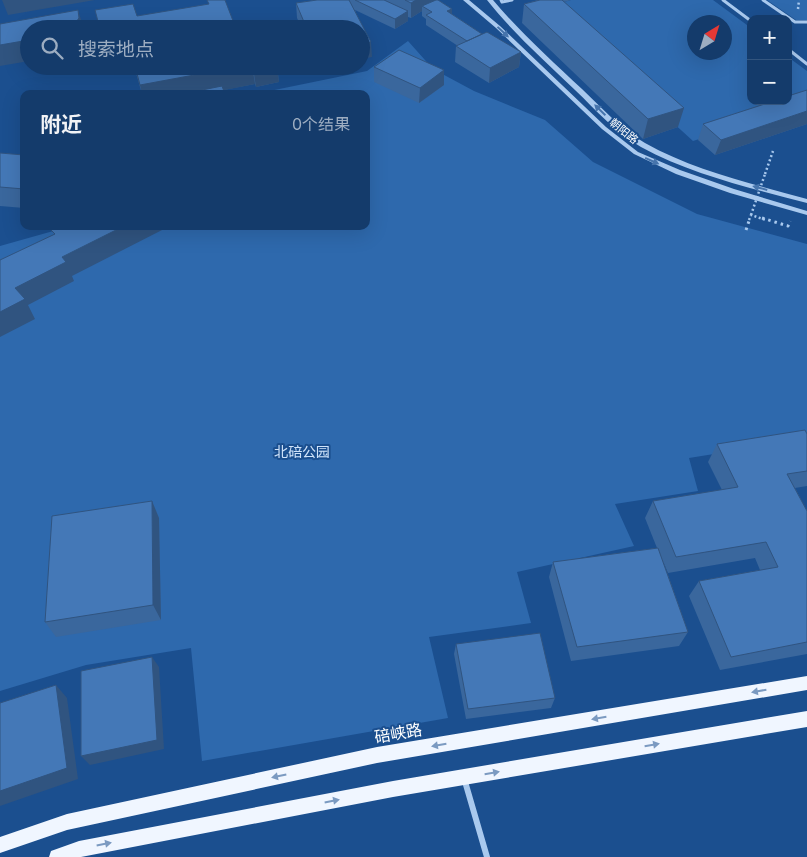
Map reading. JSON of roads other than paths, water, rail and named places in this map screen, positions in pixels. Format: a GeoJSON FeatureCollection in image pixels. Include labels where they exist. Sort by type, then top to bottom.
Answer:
{"type":"FeatureCollection","features":[{"type":"Feature","properties":{"kind":"main road","name":"碚峡路"},"geometry":{"type":"LineString","coordinates":[[0,845],[67,822],[377,756],[807,683]]}},
{"type":"Feature","properties":{"kind":"main road"},"geometry":{"type":"LineString","coordinates":[[57,857],[79,849],[464,777],[807,719]]}},
{"type":"Feature","properties":{"kind":"street","name":"朝阳路"},"geometry":{"type":"LineString","coordinates":[[466,0],[498,27],[604,128],[636,153],[678,172],[723,188],[807,213]]}},
{"type":"Feature","properties":{"kind":"street"},"geometry":{"type":"LineString","coordinates":[[490,0],[508,22],[585,96],[614,123],[643,145],[682,163],[731,180],[807,201]]}},
{"type":"Feature","properties":{"kind":"street"},"geometry":{"type":"LineString","coordinates":[[501,0],[502,2],[512,0]]}},
{"type":"Feature","properties":{"kind":"street"},"geometry":{"type":"LineString","coordinates":[[723,0],[747,18]]}},
{"type":"Feature","properties":{"kind":"street"},"geometry":{"type":"LineString","coordinates":[[764,0],[795,22],[807,22]]}},
{"type":"Feature","properties":{"kind":"street"},"geometry":{"type":"LineString","coordinates":[[792,52],[807,64]]}},
{"type":"Feature","properties":{"kind":"street"},"geometry":{"type":"LineString","coordinates":[[464,777],[487,857]]}},
{"type":"Feature","properties":{"kind":"park label","name":"北碚公园"},"geometry":{"type":"Point","coordinates":[302,452]}}]}
